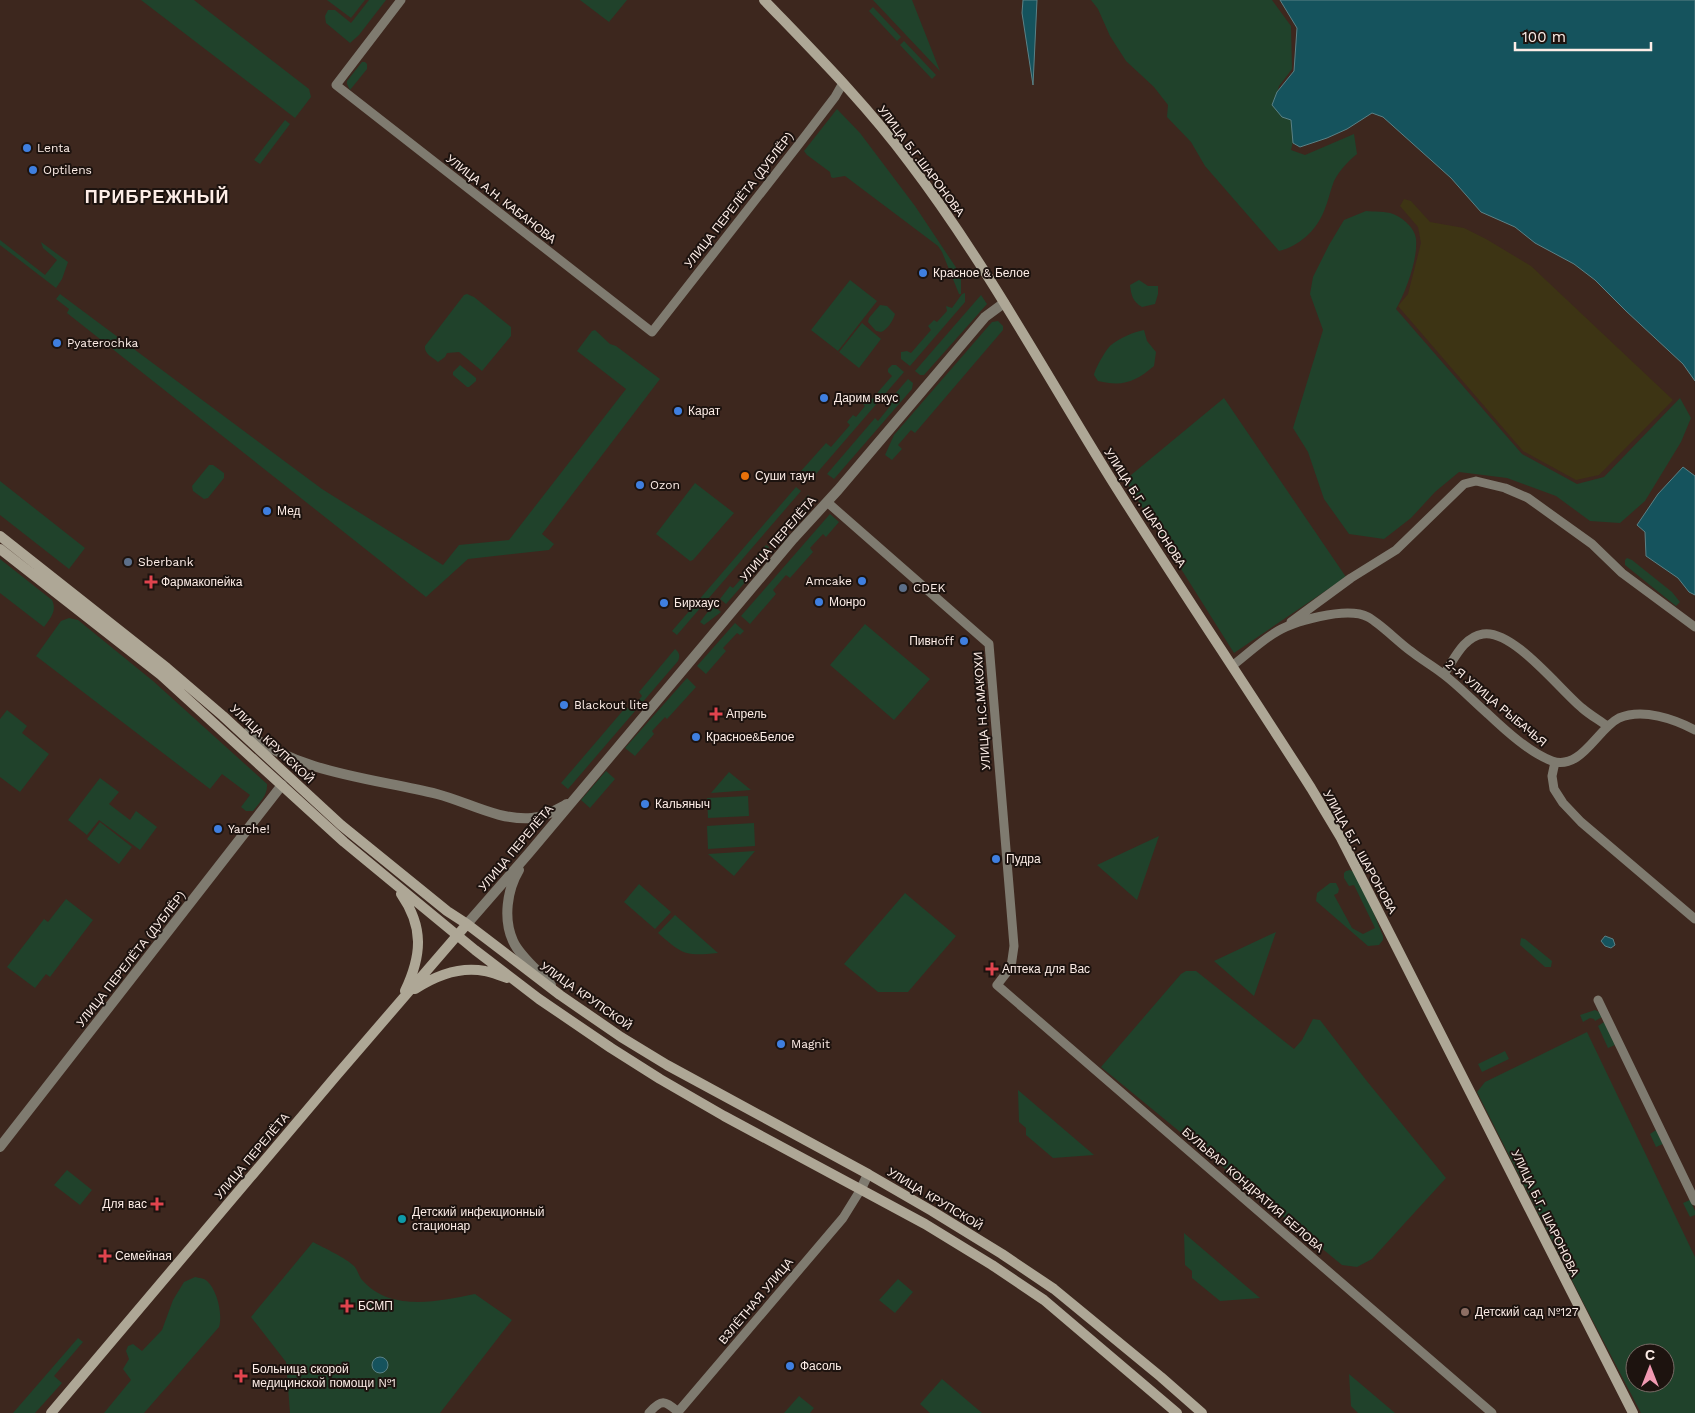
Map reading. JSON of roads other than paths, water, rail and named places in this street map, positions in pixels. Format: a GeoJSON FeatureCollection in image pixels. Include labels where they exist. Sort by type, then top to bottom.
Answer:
{"type":"FeatureCollection","features":[{"type":"Feature","properties":{"kind":"main road","name":"УЛИЦА Б.Г.ШАРОНОВА"},"geometry":{"type":"LineString","coordinates":[[764,0],[883,127],[911,163],[970,247],[1004,303]]}},
{"type":"Feature","properties":{"kind":"main road","name":"УЛИЦА Б.Г. ШАРОНОВА"},"geometry":{"type":"LineString","coordinates":[[1004,303],[1112,481],[1271,725],[1341,838],[1633,1413]]}},
{"type":"Feature","properties":{"kind":"main road","name":"УЛИЦА КРУПСКОЙ"},"geometry":{"type":"LineString","coordinates":[[0,536],[141,646],[223,716],[341,825],[447,911],[560,995],[621,1037],[667,1065],[868,1174],[932,1211],[1054,1289],[1162,1377],[1202,1413]]}},
{"type":"Feature","properties":{"kind":"main road","name":"УЛИЦА КРУПСКОЙ"},"geometry":{"type":"LineString","coordinates":[[0,549],[161,675],[344,842],[516,982],[580,1028],[660,1079],[925,1224],[984,1260],[1044,1300],[1177,1413]]}},
{"type":"Feature","properties":{"kind":"main road"},"geometry":{"type":"LineString","coordinates":[[394,884],[411,908],[418,933],[418,949],[414,967],[402,999]]}},
{"type":"Feature","properties":{"kind":"main road","name":"УЛИЦА ПЕРЕЛЁТА"},"geometry":{"type":"LineString","coordinates":[[51,1413],[467,924]]}},
{"type":"Feature","properties":{"kind":"main road"},"geometry":{"type":"LineString","coordinates":[[402,999],[416,988],[431,980],[464,969],[485,971],[516,982]]}},
{"type":"Feature","properties":{"kind":"street","name":"УЛИЦА А.Н. КАБАНОВА"},"geometry":{"type":"LineString","coordinates":[[401,0],[336,85],[652,332]]}},
{"type":"Feature","properties":{"kind":"street","name":"УЛИЦА ПЕРЕЛЁТА (ДУБЛЁР)"},"geometry":{"type":"LineString","coordinates":[[652,332],[799,144],[835,97],[843,83]]}},
{"type":"Feature","properties":{"kind":"street","name":"УЛИЦА ПЕРЕЛЁТА"},"geometry":{"type":"LineString","coordinates":[[467,924],[529,853],[793,538],[827,502],[985,317],[1004,303]]}},
{"type":"Feature","properties":{"kind":"street"},"geometry":{"type":"LineString","coordinates":[[1232,666],[1272,634],[1285,627],[1351,578],[1396,550],[1464,484],[1476,481],[1504,488],[1528,498],[1592,544],[1622,573],[1695,627]]}},
{"type":"Feature","properties":{"kind":"street","name":"УЛИЦА Н.С.МАКОХИ"},"geometry":{"type":"LineString","coordinates":[[827,502],[989,644],[1014,946],[1011,968],[997,985]]}},
{"type":"Feature","properties":{"kind":"street","name":"2-Я УЛИЦА РЫБАЧЬЯ"},"geometry":{"type":"LineString","coordinates":[[1285,627],[1344,613],[1355,613],[1368,617],[1412,652],[1444,674],[1500,724],[1539,755],[1555,762]]}},
{"type":"Feature","properties":{"kind":"street"},"geometry":{"type":"LineString","coordinates":[[1444,674],[1464,645],[1471,639],[1482,634],[1495,634],[1522,650],[1583,709],[1608,726]]}},
{"type":"Feature","properties":{"kind":"street"},"geometry":{"type":"LineString","coordinates":[[1695,730],[1670,719],[1649,714],[1619,718],[1571,760],[1555,762],[1552,776],[1554,789],[1563,803],[1581,822],[1695,919]]}},
{"type":"Feature","properties":{"kind":"street"},"geometry":{"type":"LineString","coordinates":[[223,716],[258,742],[304,764],[437,794],[496,814],[532,818],[553,811],[572,801]]}},
{"type":"Feature","properties":{"kind":"street","name":"УЛИЦА ПЕРЕЛЁТА (ДУБЛЁР)"},"geometry":{"type":"LineString","coordinates":[[0,1147],[282,785]]}},
{"type":"Feature","properties":{"kind":"street"},"geometry":{"type":"LineString","coordinates":[[529,853],[510,890],[508,924],[513,942],[521,954],[560,995]]}},
{"type":"Feature","properties":{"kind":"street","name":"БУЛЬВАР КОНДРАТИЯ БЕЛОВА"},"geometry":{"type":"LineString","coordinates":[[997,985],[1492,1413]]}},
{"type":"Feature","properties":{"kind":"street"},"geometry":{"type":"LineString","coordinates":[[1598,1000],[1695,1200]]}},
{"type":"Feature","properties":{"kind":"street","name":"ВЗЛЁТНАЯ УЛИЦА"},"geometry":{"type":"LineString","coordinates":[[650,1413],[662,1402],[668,1403],[678,1412],[843,1218],[868,1174]]}},
{"type":"Feature","properties":{"kind":"water"},"geometry":{"type":"Polygon","coordinates":[[[1023,0],[1037,0],[1033,85],[1022,13],[1023,0]]]}},
{"type":"Feature","properties":{"kind":"water"},"geometry":{"type":"Polygon","coordinates":[[[1280,0],[1695,0],[1695,381],[1683,364],[1595,280],[1574,264],[1535,243],[1515,227],[1481,212],[1451,178],[1383,117],[1372,113],[1347,129],[1327,138],[1300,147],[1293,143],[1291,120],[1282,117],[1272,105],[1277,92],[1294,71],[1297,28],[1280,0]]]}},
{"type":"Feature","properties":{"kind":"water"},"geometry":{"type":"Polygon","coordinates":[[[1683,467],[1695,476],[1695,595],[1689,592],[1678,578],[1646,556],[1645,532],[1637,525],[1658,494],[1683,467]]]}},
{"type":"Feature","properties":{"kind":"water"},"geometry":{"type":"Polygon","coordinates":[[[1605,936],[1613,939],[1615,945],[1611,948],[1605,946],[1601,941],[1605,936]]]}},
{"type":"Feature","properties":{"kind":"water"},"geometry":{"type":"Polygon","coordinates":[[[377,1357],[383,1357],[388,1362],[386,1371],[377,1373],[372,1368],[372,1362],[377,1357]]]}},
{"type":"Feature","properties":{"kind":"place","name":"Lenta"},"geometry":{"type":"Point","coordinates":[27,148]}},
{"type":"Feature","properties":{"kind":"place","name":"Optilens"},"geometry":{"type":"Point","coordinates":[33,170]}},
{"type":"Feature","properties":{"kind":"place","name":"Красное & Белое"},"geometry":{"type":"Point","coordinates":[923,273]}},
{"type":"Feature","properties":{"kind":"place","name":"Pyaterochka"},"geometry":{"type":"Point","coordinates":[57,343]}},
{"type":"Feature","properties":{"kind":"place","name":"Дарим вкус"},"geometry":{"type":"Point","coordinates":[824,398]}},
{"type":"Feature","properties":{"kind":"place","name":"Карат"},"geometry":{"type":"Point","coordinates":[678,411]}},
{"type":"Feature","properties":{"kind":"place","name":"Суши таун"},"geometry":{"type":"Point","coordinates":[745,476]}},
{"type":"Feature","properties":{"kind":"place","name":"Ozon"},"geometry":{"type":"Point","coordinates":[640,485]}},
{"type":"Feature","properties":{"kind":"place","name":"Мед"},"geometry":{"type":"Point","coordinates":[267,511]}},
{"type":"Feature","properties":{"kind":"place","name":"Sberbank"},"geometry":{"type":"Point","coordinates":[128,562]}},
{"type":"Feature","properties":{"kind":"place","name":"Amcake"},"geometry":{"type":"Point","coordinates":[862,581]}},
{"type":"Feature","properties":{"kind":"place","name":"Фармакопейка"},"geometry":{"type":"Point","coordinates":[151,582]}},
{"type":"Feature","properties":{"kind":"place","name":"CDEK"},"geometry":{"type":"Point","coordinates":[903,588]}},
{"type":"Feature","properties":{"kind":"place","name":"Монро"},"geometry":{"type":"Point","coordinates":[819,602]}},
{"type":"Feature","properties":{"kind":"place","name":"Бирхаус"},"geometry":{"type":"Point","coordinates":[664,603]}},
{"type":"Feature","properties":{"kind":"place","name":"Пивнoff"},"geometry":{"type":"Point","coordinates":[964,641]}},
{"type":"Feature","properties":{"kind":"place","name":"Blackout lite"},"geometry":{"type":"Point","coordinates":[564,705]}},
{"type":"Feature","properties":{"kind":"place","name":"Апрель"},"geometry":{"type":"Point","coordinates":[716,714]}},
{"type":"Feature","properties":{"kind":"place","name":"Красное&Белое"},"geometry":{"type":"Point","coordinates":[696,737]}},
{"type":"Feature","properties":{"kind":"place","name":"Кальяныч"},"geometry":{"type":"Point","coordinates":[645,804]}},
{"type":"Feature","properties":{"kind":"place","name":"Yarche!"},"geometry":{"type":"Point","coordinates":[218,829]}},
{"type":"Feature","properties":{"kind":"place","name":"Пудра"},"geometry":{"type":"Point","coordinates":[996,859]}},
{"type":"Feature","properties":{"kind":"place","name":"Аптека для Вас"},"geometry":{"type":"Point","coordinates":[992,969]}},
{"type":"Feature","properties":{"kind":"place","name":"Magnit"},"geometry":{"type":"Point","coordinates":[781,1044]}},
{"type":"Feature","properties":{"kind":"place","name":"Для вас"},"geometry":{"type":"Point","coordinates":[157,1204]}},
{"type":"Feature","properties":{"kind":"place","name":"Детский инфекционный стационар"},"geometry":{"type":"Point","coordinates":[402,1219]}},
{"type":"Feature","properties":{"kind":"place","name":"Семейная"},"geometry":{"type":"Point","coordinates":[105,1256]}},
{"type":"Feature","properties":{"kind":"place","name":"БСМП"},"geometry":{"type":"Point","coordinates":[347,1306]}},
{"type":"Feature","properties":{"kind":"place","name":"Детский сад №127"},"geometry":{"type":"Point","coordinates":[1465,1312]}},
{"type":"Feature","properties":{"kind":"place","name":"Фасоль"},"geometry":{"type":"Point","coordinates":[790,1366]}},
{"type":"Feature","properties":{"kind":"place","name":"Больница скорой медицинской помощи №1"},"geometry":{"type":"Point","coordinates":[241,1376]}},
{"type":"Feature","properties":{"kind":"district","name":"ПРИБРЕЖНЫЙ"},"geometry":{"type":"Point","coordinates":[157,196]}}]}
